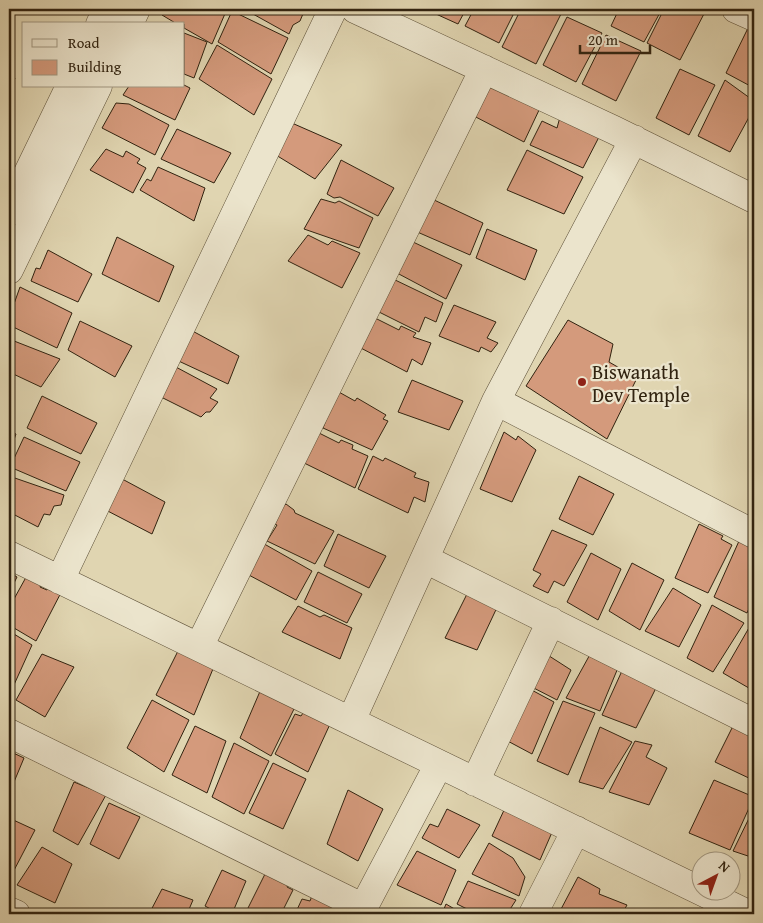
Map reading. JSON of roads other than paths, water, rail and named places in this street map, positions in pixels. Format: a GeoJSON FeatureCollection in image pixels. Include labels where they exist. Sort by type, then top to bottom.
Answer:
{"type":"FeatureCollection","features":[{"type":"Feature","properties":{"kind":"street"},"geometry":{"type":"LineString","coordinates":[[101,22],[108,9]]}},
{"type":"Feature","properties":{"kind":"street"},"geometry":{"type":"LineString","coordinates":[[130,22],[136,9]]}},
{"type":"Feature","properties":{"kind":"street"},"geometry":{"type":"LineString","coordinates":[[60,580],[334,9]]}},
{"type":"Feature","properties":{"kind":"street"},"geometry":{"type":"LineString","coordinates":[[355,9],[634,139],[754,199]]}},
{"type":"Feature","properties":{"kind":"street"},"geometry":{"type":"LineString","coordinates":[[736,9],[754,17]]}},
{"type":"Feature","properties":{"kind":"street"},"geometry":{"type":"LineString","coordinates":[[199,647],[484,69]]}},
{"type":"Feature","properties":{"kind":"street"},"geometry":{"type":"LineString","coordinates":[[9,212],[69,88]]}},
{"type":"Feature","properties":{"kind":"street"},"geometry":{"type":"LineString","coordinates":[[9,270],[97,88]]}},
{"type":"Feature","properties":{"kind":"street"},"geometry":{"type":"LineString","coordinates":[[351,721],[496,401],[634,139]]}},
{"type":"Feature","properties":{"kind":"street"},"geometry":{"type":"LineString","coordinates":[[496,401],[754,534]]}},
{"type":"Feature","properties":{"kind":"street"},"geometry":{"type":"LineString","coordinates":[[9,555],[748,914]]}},
{"type":"Feature","properties":{"kind":"street"},"geometry":{"type":"LineString","coordinates":[[425,559],[754,723]]}},
{"type":"Feature","properties":{"kind":"street"},"geometry":{"type":"LineString","coordinates":[[475,782],[551,621]]}},
{"type":"Feature","properties":{"kind":"street"},"geometry":{"type":"LineString","coordinates":[[9,733],[361,911],[439,764]]}},
{"type":"Feature","properties":{"kind":"street"},"geometry":{"type":"LineString","coordinates":[[533,914],[576,830]]}},
{"type":"Feature","properties":{"kind":"street"},"geometry":{"type":"LineString","coordinates":[[9,911],[16,914]]}},
{"type":"Feature","properties":{"kind":"place","name":"Biswanath Dev Temple"},"geometry":{"type":"Point","coordinates":[582,382]}}]}
